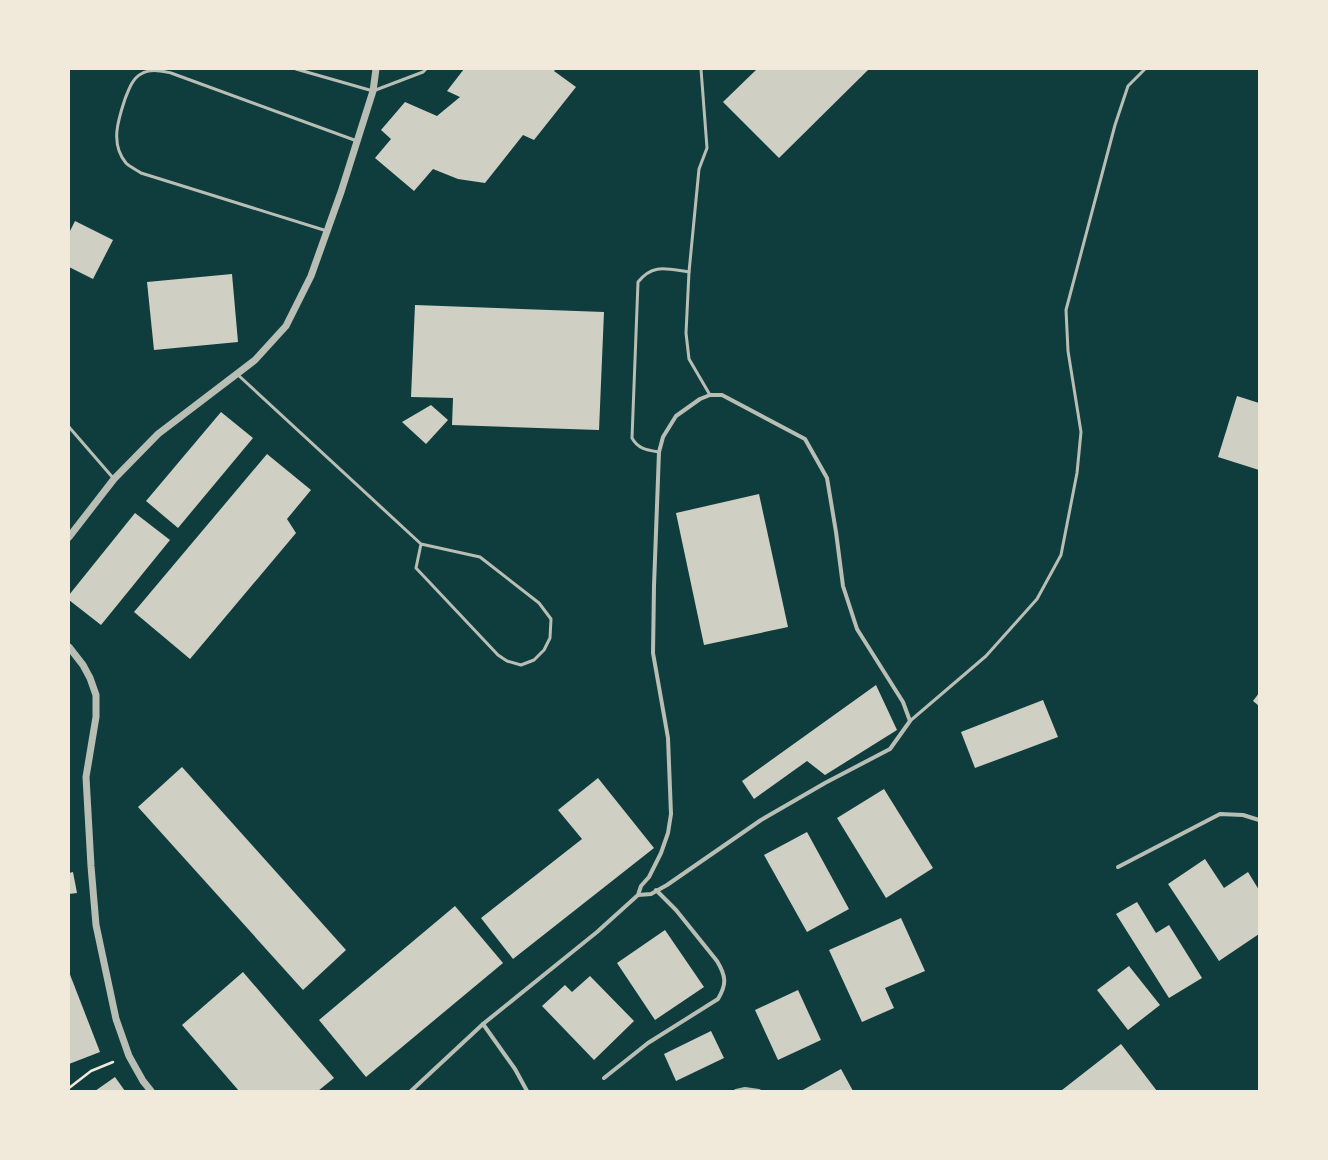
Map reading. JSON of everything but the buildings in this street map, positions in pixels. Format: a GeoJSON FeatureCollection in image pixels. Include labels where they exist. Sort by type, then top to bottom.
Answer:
{"type":"FeatureCollection","features":[{"type":"Feature","properties":{"kind":"street"},"geometry":{"type":"LineString","coordinates":[[69,537],[114,479],[158,434],[255,360],[286,326],[312,276],[373,91],[376,69]]}},
{"type":"Feature","properties":{"kind":"street"},"geometry":{"type":"LineString","coordinates":[[411,1091],[483,1024],[597,932],[638,895],[661,853],[668,833],[671,814],[668,738],[653,653],[658,452],[662,437],[676,416],[700,399],[710,395],[722,395],[805,439],[827,478],[843,586],[857,629],[903,702],[910,721],[890,749],[825,783],[761,820],[667,885],[651,894],[638,895]]}},
{"type":"Feature","properties":{"kind":"street"},"geometry":{"type":"LineString","coordinates":[[69,647],[83,664],[96,695],[96,717],[86,777],[96,925],[116,1019],[129,1056],[143,1081],[151,1091]]}},
{"type":"Feature","properties":{"kind":"street"},"geometry":{"type":"LineString","coordinates":[[1118,867],[1220,814],[1243,815],[1259,820]]}},
{"type":"Feature","properties":{"kind":"street"},"geometry":{"type":"LineString","coordinates":[[604,1078],[648,1043],[718,999],[725,988],[722,969],[717,961],[676,910],[656,890]]}},
{"type":"Feature","properties":{"kind":"street"},"geometry":{"type":"LineString","coordinates":[[483,1024],[515,1068],[527,1091]]}},
{"type":"Feature","properties":{"kind":"street"},"geometry":{"type":"LineString","coordinates":[[736,1091],[745,1089],[759,1091]]}},
{"type":"Feature","properties":{"kind":"lane"},"geometry":{"type":"LineString","coordinates":[[327,231],[141,173],[127,164],[120,154],[115,136],[119,117],[132,82],[141,73],[154,69],[171,73],[356,141]]}},
{"type":"Feature","properties":{"kind":"lane"},"geometry":{"type":"LineString","coordinates":[[296,69],[373,91],[423,72],[426,69]]}},
{"type":"Feature","properties":{"kind":"lane"},"geometry":{"type":"LineString","coordinates":[[701,69],[707,148],[700,169],[689,272],[686,334],[689,360],[710,395]]}},
{"type":"Feature","properties":{"kind":"lane"},"geometry":{"type":"LineString","coordinates":[[910,721],[986,656],[1037,599],[1061,555],[1077,473],[1081,432],[1068,351],[1066,310],[1115,125],[1128,86],[1145,69]]}},
{"type":"Feature","properties":{"kind":"lane"},"geometry":{"type":"LineString","coordinates":[[658,452],[642,449],[635,444],[632,438],[638,282],[644,274],[662,268],[689,272]]}},
{"type":"Feature","properties":{"kind":"lane"},"geometry":{"type":"LineString","coordinates":[[237,374],[421,544],[480,557],[539,603],[551,619],[550,638],[544,650],[534,660],[521,665],[507,661],[498,655],[416,568],[421,544]]}},
{"type":"Feature","properties":{"kind":"lane"},"geometry":{"type":"LineString","coordinates":[[69,427],[114,479]]}},
{"type":"Feature","properties":{"kind":"path"},"geometry":{"type":"LineString","coordinates":[[69,1088],[91,1071],[129,1056]]}}]}
